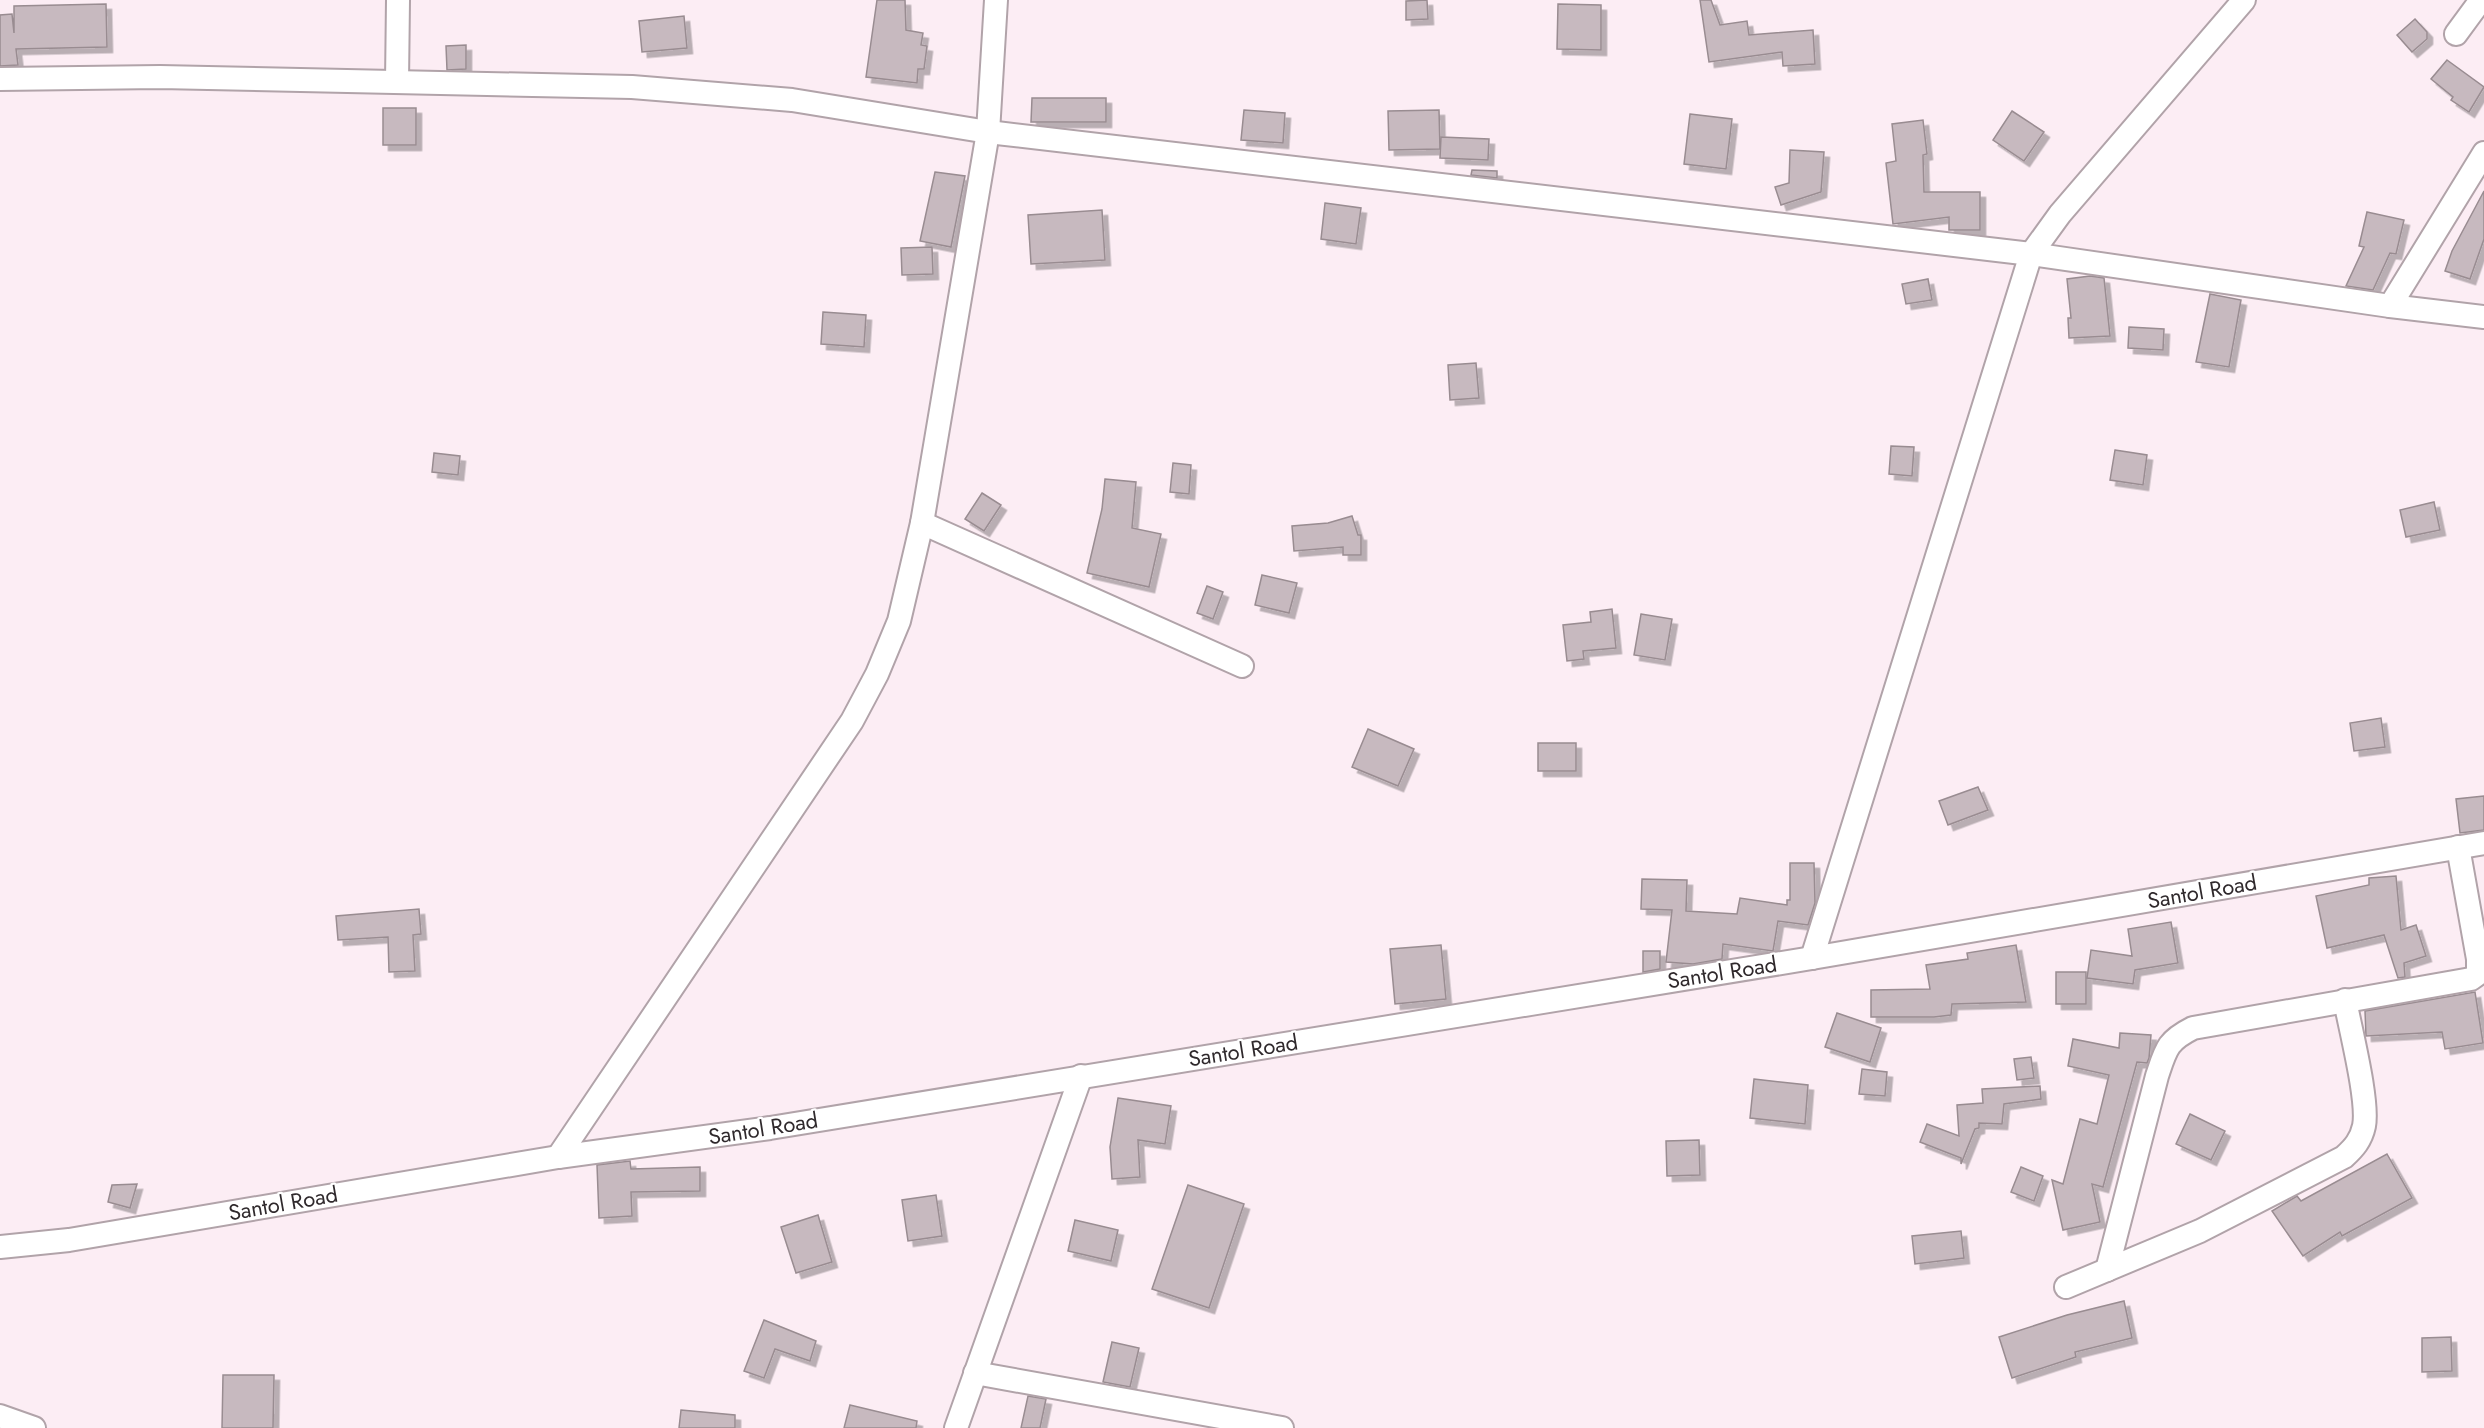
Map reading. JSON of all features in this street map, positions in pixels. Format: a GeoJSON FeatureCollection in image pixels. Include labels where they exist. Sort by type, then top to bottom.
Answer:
{"type":"FeatureCollection","features":[{"type":"Feature","properties":{"kind":"street"},"geometry":{"type":"LineString","coordinates":[[397,82],[398,0]]}},
{"type":"Feature","properties":{"kind":"street"},"geometry":{"type":"LineString","coordinates":[[558,1157],[852,720],[877,674],[899,621],[922,523],[988,132],[996,0]]}},
{"type":"Feature","properties":{"kind":"street"},"geometry":{"type":"LineString","coordinates":[[1812,958],[2031,254],[2060,214],[2244,0]]}},
{"type":"Feature","properties":{"kind":"street"},"geometry":{"type":"LineString","coordinates":[[2456,34],[2481,0]]}},
{"type":"Feature","properties":{"kind":"street"},"geometry":{"type":"LineString","coordinates":[[0,79],[160,77],[632,87],[792,100],[988,132],[2031,254],[2390,306],[2484,317]]}},
{"type":"Feature","properties":{"kind":"street"},"geometry":{"type":"LineString","coordinates":[[2390,306],[2484,153]]}},
{"type":"Feature","properties":{"kind":"street"},"geometry":{"type":"LineString","coordinates":[[922,523],[1242,666]]}},
{"type":"Feature","properties":{"kind":"street","name":"Santol Road"},"geometry":{"type":"LineString","coordinates":[[0,1247],[69,1239],[558,1157],[770,1128],[1812,958],[2484,843]]}},
{"type":"Feature","properties":{"kind":"street"},"geometry":{"type":"LineString","coordinates":[[2107,1270],[2157,1076],[2164,1053],[2174,1038],[2193,1029],[2345,999],[2471,979],[2478,974],[2478,959],[2458,847]]}},
{"type":"Feature","properties":{"kind":"street"},"geometry":{"type":"LineString","coordinates":[[2066,1287],[2200,1231],[2344,1157],[2359,1143],[2364,1124],[2364,1103],[2345,999]]}},
{"type":"Feature","properties":{"kind":"street"},"geometry":{"type":"LineString","coordinates":[[956,1428],[1081,1076]]}},
{"type":"Feature","properties":{"kind":"street"},"geometry":{"type":"LineString","coordinates":[[975,1373],[1282,1428]]}},
{"type":"Feature","properties":{"kind":"street"},"geometry":{"type":"LineString","coordinates":[[0,1416],[34,1428]]}},
{"type":"Feature","properties":{"kind":"building"},"geometry":{"type":"Polygon","coordinates":[[[877,0],[905,0],[906,30],[923,33],[921,45],[927,46],[924,69],[918,69],[917,83],[866,77],[877,0]]]}},
{"type":"Feature","properties":{"kind":"building"},"geometry":{"type":"Polygon","coordinates":[[[1427,0],[1428,19],[1406,20],[1406,1],[1427,0]]]}},
{"type":"Feature","properties":{"kind":"building"},"geometry":{"type":"Polygon","coordinates":[[[1700,0],[1711,0],[1720,25],[1747,21],[1749,35],[1813,30],[1815,64],[1783,66],[1782,52],[1709,62],[1700,0]]]}},
{"type":"Feature","properties":{"kind":"building"},"geometry":{"type":"Polygon","coordinates":[[[106,4],[107,47],[16,49],[18,65],[0,66],[0,15],[12,14],[14,33],[14,6],[106,4]]]}},
{"type":"Feature","properties":{"kind":"building"},"geometry":{"type":"Polygon","coordinates":[[[1558,4],[1601,5],[1601,50],[1557,49],[1558,4]]]}},
{"type":"Feature","properties":{"kind":"building"},"geometry":{"type":"Polygon","coordinates":[[[684,16],[687,48],[642,52],[639,21],[684,16]]]}},
{"type":"Feature","properties":{"kind":"building"},"geometry":{"type":"Polygon","coordinates":[[[2415,19],[2427,32],[2427,39],[2412,52],[2397,35],[2415,19]]]}},
{"type":"Feature","properties":{"kind":"building"},"geometry":{"type":"Polygon","coordinates":[[[466,45],[466,69],[447,70],[446,46],[466,45]]]}},
{"type":"Feature","properties":{"kind":"building"},"geometry":{"type":"Polygon","coordinates":[[[2447,60],[2484,87],[2469,112],[2451,100],[2453,97],[2431,79],[2447,60]]]}},
{"type":"Feature","properties":{"kind":"building"},"geometry":{"type":"Polygon","coordinates":[[[1032,98],[1106,98],[1106,122],[1031,122],[1032,98]]]}},
{"type":"Feature","properties":{"kind":"building"},"geometry":{"type":"Polygon","coordinates":[[[383,108],[416,108],[416,145],[383,145],[383,108]]]}},
{"type":"Feature","properties":{"kind":"building"},"geometry":{"type":"Polygon","coordinates":[[[1244,110],[1285,113],[1283,143],[1241,140],[1244,110]]]}},
{"type":"Feature","properties":{"kind":"building"},"geometry":{"type":"Polygon","coordinates":[[[1439,110],[1440,149],[1389,150],[1388,111],[1439,110]]]}},
{"type":"Feature","properties":{"kind":"building"},"geometry":{"type":"Polygon","coordinates":[[[2012,111],[2044,132],[2024,161],[1993,140],[2012,111]]]}},
{"type":"Feature","properties":{"kind":"building"},"geometry":{"type":"Polygon","coordinates":[[[1690,114],[1732,119],[1726,169],[1684,164],[1690,114]]]}},
{"type":"Feature","properties":{"kind":"building"},"geometry":{"type":"Polygon","coordinates":[[[1923,120],[1927,154],[1923,155],[1924,192],[1980,192],[1980,230],[1949,230],[1949,217],[1893,224],[1886,163],[1896,161],[1892,124],[1923,120]]]}},
{"type":"Feature","properties":{"kind":"building"},"geometry":{"type":"Polygon","coordinates":[[[1441,137],[1489,139],[1488,160],[1440,158],[1441,137]]]}},
{"type":"Feature","properties":{"kind":"building"},"geometry":{"type":"Polygon","coordinates":[[[1790,150],[1824,152],[1821,192],[1781,205],[1775,187],[1789,183],[1790,150]]]}},
{"type":"Feature","properties":{"kind":"building"},"geometry":{"type":"Polygon","coordinates":[[[1472,170],[1497,171],[1497,178],[1471,175],[1472,170]]]}},
{"type":"Feature","properties":{"kind":"building"},"geometry":{"type":"Polygon","coordinates":[[[935,172],[965,176],[951,247],[920,241],[935,172]]]}},
{"type":"Feature","properties":{"kind":"building"},"geometry":{"type":"Polygon","coordinates":[[[2484,191],[2484,239],[2470,279],[2445,271],[2452,251],[2484,191]]]}},
{"type":"Feature","properties":{"kind":"building"},"geometry":{"type":"Polygon","coordinates":[[[1325,203],[1361,208],[1356,244],[1321,239],[1325,203]]]}},
{"type":"Feature","properties":{"kind":"building"},"geometry":{"type":"Polygon","coordinates":[[[1102,210],[1105,260],[1031,264],[1028,215],[1102,210]]]}},
{"type":"Feature","properties":{"kind":"building"},"geometry":{"type":"Polygon","coordinates":[[[2367,212],[2404,220],[2396,254],[2390,253],[2373,290],[2346,286],[2364,247],[2359,246],[2367,212]]]}},
{"type":"Feature","properties":{"kind":"building"},"geometry":{"type":"Polygon","coordinates":[[[932,247],[933,274],[902,275],[901,248],[932,247]]]}},
{"type":"Feature","properties":{"kind":"building"},"geometry":{"type":"Polygon","coordinates":[[[2090,276],[2104,278],[2110,336],[2069,338],[2068,318],[2071,318],[2067,279],[2090,276]]]}},
{"type":"Feature","properties":{"kind":"building"},"geometry":{"type":"Polygon","coordinates":[[[1928,279],[1932,300],[1906,304],[1902,284],[1928,279]]]}},
{"type":"Feature","properties":{"kind":"building"},"geometry":{"type":"Polygon","coordinates":[[[2210,294],[2241,300],[2229,367],[2196,362],[2210,294]]]}},
{"type":"Feature","properties":{"kind":"building"},"geometry":{"type":"Polygon","coordinates":[[[823,312],[866,315],[864,347],[821,344],[823,312]]]}},
{"type":"Feature","properties":{"kind":"building"},"geometry":{"type":"Polygon","coordinates":[[[2129,327],[2164,329],[2163,350],[2128,348],[2129,327]]]}},
{"type":"Feature","properties":{"kind":"building"},"geometry":{"type":"Polygon","coordinates":[[[1476,363],[1479,398],[1450,400],[1448,365],[1476,363]]]}},
{"type":"Feature","properties":{"kind":"building"},"geometry":{"type":"Polygon","coordinates":[[[1891,446],[1914,447],[1912,476],[1889,474],[1891,446]]]}},
{"type":"Feature","properties":{"kind":"building"},"geometry":{"type":"Polygon","coordinates":[[[2115,450],[2147,455],[2143,485],[2110,480],[2115,450]]]}},
{"type":"Feature","properties":{"kind":"building"},"geometry":{"type":"Polygon","coordinates":[[[434,453],[460,456],[458,475],[432,472],[434,453]]]}},
{"type":"Feature","properties":{"kind":"building"},"geometry":{"type":"Polygon","coordinates":[[[1173,463],[1191,465],[1189,494],[1170,492],[1173,463]]]}},
{"type":"Feature","properties":{"kind":"building"},"geometry":{"type":"Polygon","coordinates":[[[1105,479],[1136,482],[1132,528],[1161,534],[1149,587],[1087,573],[1102,509],[1105,479]]]}},
{"type":"Feature","properties":{"kind":"building"},"geometry":{"type":"Polygon","coordinates":[[[982,493],[1001,505],[984,531],[965,519],[982,493]]]}},
{"type":"Feature","properties":{"kind":"building"},"geometry":{"type":"Polygon","coordinates":[[[2434,502],[2440,530],[2406,537],[2400,510],[2434,502]]]}},
{"type":"Feature","properties":{"kind":"building"},"geometry":{"type":"Polygon","coordinates":[[[1352,516],[1358,535],[1361,535],[1361,555],[1343,555],[1343,547],[1294,551],[1292,526],[1328,523],[1352,516]]]}},
{"type":"Feature","properties":{"kind":"building"},"geometry":{"type":"Polygon","coordinates":[[[1262,575],[1297,583],[1289,613],[1255,605],[1262,575]]]}},
{"type":"Feature","properties":{"kind":"building"},"geometry":{"type":"Polygon","coordinates":[[[1207,586],[1223,592],[1213,619],[1197,613],[1207,586]]]}},
{"type":"Feature","properties":{"kind":"building"},"geometry":{"type":"Polygon","coordinates":[[[1612,609],[1616,648],[1583,651],[1584,659],[1567,661],[1563,625],[1591,622],[1590,612],[1612,609]]]}},
{"type":"Feature","properties":{"kind":"building"},"geometry":{"type":"Polygon","coordinates":[[[1641,614],[1672,619],[1665,660],[1634,655],[1641,614]]]}},
{"type":"Feature","properties":{"kind":"building"},"geometry":{"type":"Polygon","coordinates":[[[2381,718],[2385,747],[2354,751],[2350,723],[2381,718]]]}},
{"type":"Feature","properties":{"kind":"building"},"geometry":{"type":"Polygon","coordinates":[[[1368,729],[1414,749],[1398,786],[1352,767],[1368,729]]]}},
{"type":"Feature","properties":{"kind":"building"},"geometry":{"type":"Polygon","coordinates":[[[1538,743],[1576,743],[1576,771],[1538,771],[1538,743]]]}},
{"type":"Feature","properties":{"kind":"building"},"geometry":{"type":"Polygon","coordinates":[[[1978,787],[1988,810],[1948,825],[1939,801],[1978,787]]]}},
{"type":"Feature","properties":{"kind":"building"},"geometry":{"type":"Polygon","coordinates":[[[2484,796],[2484,830],[2460,833],[2456,799],[2484,796]]]}},
{"type":"Feature","properties":{"kind":"building"},"geometry":{"type":"Polygon","coordinates":[[[1790,863],[1814,863],[1815,903],[1808,925],[1778,921],[1773,951],[1723,944],[1722,959],[1693,964],[1666,962],[1672,910],[1641,909],[1642,879],[1687,880],[1686,911],[1737,914],[1740,898],[1787,905],[1787,900],[1790,900],[1790,863]]]}},
{"type":"Feature","properties":{"kind":"building"},"geometry":{"type":"Polygon","coordinates":[[[2396,876],[2401,930],[2416,925],[2426,956],[2404,963],[2405,977],[2398,978],[2384,935],[2327,948],[2316,896],[2369,885],[2369,878],[2396,876]]]}},
{"type":"Feature","properties":{"kind":"building"},"geometry":{"type":"Polygon","coordinates":[[[419,909],[421,934],[413,935],[415,971],[389,972],[388,937],[338,940],[336,916],[419,909]]]}},
{"type":"Feature","properties":{"kind":"building"},"geometry":{"type":"Polygon","coordinates":[[[2171,922],[2178,963],[2135,970],[2133,984],[2087,978],[2091,950],[2132,956],[2128,929],[2171,922]]]}},
{"type":"Feature","properties":{"kind":"building"},"geometry":{"type":"Polygon","coordinates":[[[1441,945],[1446,999],[1395,1004],[1390,949],[1441,945]]]}},
{"type":"Feature","properties":{"kind":"building"},"geometry":{"type":"Polygon","coordinates":[[[2016,945],[2026,1002],[1952,1004],[1951,1015],[1934,1017],[1871,1017],[1871,990],[1930,989],[1926,965],[1968,959],[1967,953],[2016,945]]]}},
{"type":"Feature","properties":{"kind":"building"},"geometry":{"type":"Polygon","coordinates":[[[1643,951],[1660,951],[1660,969],[1643,972],[1643,951]]]}},
{"type":"Feature","properties":{"kind":"building"},"geometry":{"type":"Polygon","coordinates":[[[2056,972],[2086,972],[2086,1004],[2056,1004],[2056,972]]]}},
{"type":"Feature","properties":{"kind":"building"},"geometry":{"type":"Polygon","coordinates":[[[2475,992],[2483,1043],[2445,1049],[2442,1032],[2366,1036],[2365,1011],[2475,992]]]}},
{"type":"Feature","properties":{"kind":"building"},"geometry":{"type":"Polygon","coordinates":[[[1837,1013],[1881,1028],[1870,1062],[1825,1047],[1837,1013]]]}},
{"type":"Feature","properties":{"kind":"building"},"geometry":{"type":"Polygon","coordinates":[[[2120,1033],[2151,1035],[2149,1058],[2147,1063],[2137,1062],[2103,1187],[2092,1184],[2100,1222],[2063,1230],[2052,1180],[2063,1184],[2080,1119],[2097,1124],[2109,1075],[2068,1066],[2073,1039],[2119,1048],[2120,1033]]]}},
{"type":"Feature","properties":{"kind":"building"},"geometry":{"type":"Polygon","coordinates":[[[2031,1057],[2034,1078],[2017,1080],[2014,1059],[2031,1057]]]}},
{"type":"Feature","properties":{"kind":"building"},"geometry":{"type":"Polygon","coordinates":[[[1862,1069],[1887,1072],[1885,1096],[1859,1094],[1862,1069]]]}},
{"type":"Feature","properties":{"kind":"building"},"geometry":{"type":"Polygon","coordinates":[[[1754,1079],[1808,1085],[1805,1124],[1750,1118],[1754,1079]]]}},
{"type":"Feature","properties":{"kind":"building"},"geometry":{"type":"Polygon","coordinates":[[[2040,1086],[2041,1099],[2004,1104],[2002,1124],[1979,1123],[1979,1128],[1975,1129],[1961,1164],[1961,1158],[1920,1142],[1927,1124],[1959,1136],[1957,1105],[1983,1103],[1982,1089],[2040,1086]]]}},
{"type":"Feature","properties":{"kind":"building"},"geometry":{"type":"Polygon","coordinates":[[[1118,1098],[1171,1106],[1165,1144],[1138,1140],[1140,1177],[1112,1179],[1110,1147],[1118,1098]]]}},
{"type":"Feature","properties":{"kind":"building"},"geometry":{"type":"Polygon","coordinates":[[[2190,1114],[2225,1131],[2211,1160],[2176,1144],[2190,1114]]]}},
{"type":"Feature","properties":{"kind":"building"},"geometry":{"type":"Polygon","coordinates":[[[1699,1140],[1700,1175],[1667,1176],[1666,1141],[1699,1140]]]}},
{"type":"Feature","properties":{"kind":"building"},"geometry":{"type":"Polygon","coordinates":[[[2387,1154],[2412,1198],[2342,1236],[2340,1232],[2303,1256],[2272,1211],[2297,1196],[2301,1201],[2387,1154]]]}},
{"type":"Feature","properties":{"kind":"building"},"geometry":{"type":"Polygon","coordinates":[[[630,1161],[631,1169],[700,1167],[700,1191],[631,1192],[632,1216],[599,1218],[597,1165],[630,1161]]]}},
{"type":"Feature","properties":{"kind":"building"},"geometry":{"type":"Polygon","coordinates":[[[2021,1167],[2043,1176],[2034,1201],[2011,1192],[2021,1167]]]}},
{"type":"Feature","properties":{"kind":"building"},"geometry":{"type":"Polygon","coordinates":[[[137,1184],[130,1208],[108,1202],[112,1185],[137,1184]]]}},
{"type":"Feature","properties":{"kind":"building"},"geometry":{"type":"Polygon","coordinates":[[[1188,1185],[1244,1204],[1209,1308],[1152,1289],[1188,1185]]]}},
{"type":"Feature","properties":{"kind":"building"},"geometry":{"type":"Polygon","coordinates":[[[936,1195],[942,1236],[908,1241],[902,1200],[936,1195]]]}},
{"type":"Feature","properties":{"kind":"building"},"geometry":{"type":"Polygon","coordinates":[[[818,1215],[832,1262],[796,1273],[781,1227],[818,1215]]]}},
{"type":"Feature","properties":{"kind":"building"},"geometry":{"type":"Polygon","coordinates":[[[1075,1220],[1118,1230],[1111,1261],[1068,1251],[1075,1220]]]}},
{"type":"Feature","properties":{"kind":"building"},"geometry":{"type":"Polygon","coordinates":[[[1961,1231],[1964,1258],[1915,1264],[1912,1236],[1961,1231]]]}},
{"type":"Feature","properties":{"kind":"building"},"geometry":{"type":"Polygon","coordinates":[[[2124,1301],[2132,1338],[2075,1352],[2076,1357],[2012,1378],[1999,1337],[2067,1315],[2124,1301]]]}},
{"type":"Feature","properties":{"kind":"building"},"geometry":{"type":"Polygon","coordinates":[[[764,1320],[816,1341],[810,1361],[775,1349],[764,1378],[744,1371],[764,1320]]]}},
{"type":"Feature","properties":{"kind":"building"},"geometry":{"type":"Polygon","coordinates":[[[2451,1337],[2452,1371],[2422,1372],[2422,1338],[2451,1337]]]}},
{"type":"Feature","properties":{"kind":"building"},"geometry":{"type":"Polygon","coordinates":[[[1112,1342],[1139,1348],[1130,1387],[1103,1382],[1112,1342]]]}},
{"type":"Feature","properties":{"kind":"building"},"geometry":{"type":"Polygon","coordinates":[[[223,1375],[274,1375],[273,1428],[222,1428],[223,1375]]]}},
{"type":"Feature","properties":{"kind":"building"},"geometry":{"type":"Polygon","coordinates":[[[1028,1396],[1046,1399],[1040,1428],[1021,1428],[1028,1396]]]}},
{"type":"Feature","properties":{"kind":"building"},"geometry":{"type":"Polygon","coordinates":[[[850,1405],[917,1421],[916,1428],[844,1428],[850,1405]]]}},
{"type":"Feature","properties":{"kind":"building"},"geometry":{"type":"Polygon","coordinates":[[[681,1410],[735,1415],[735,1428],[679,1428],[681,1410]]]}}]}
